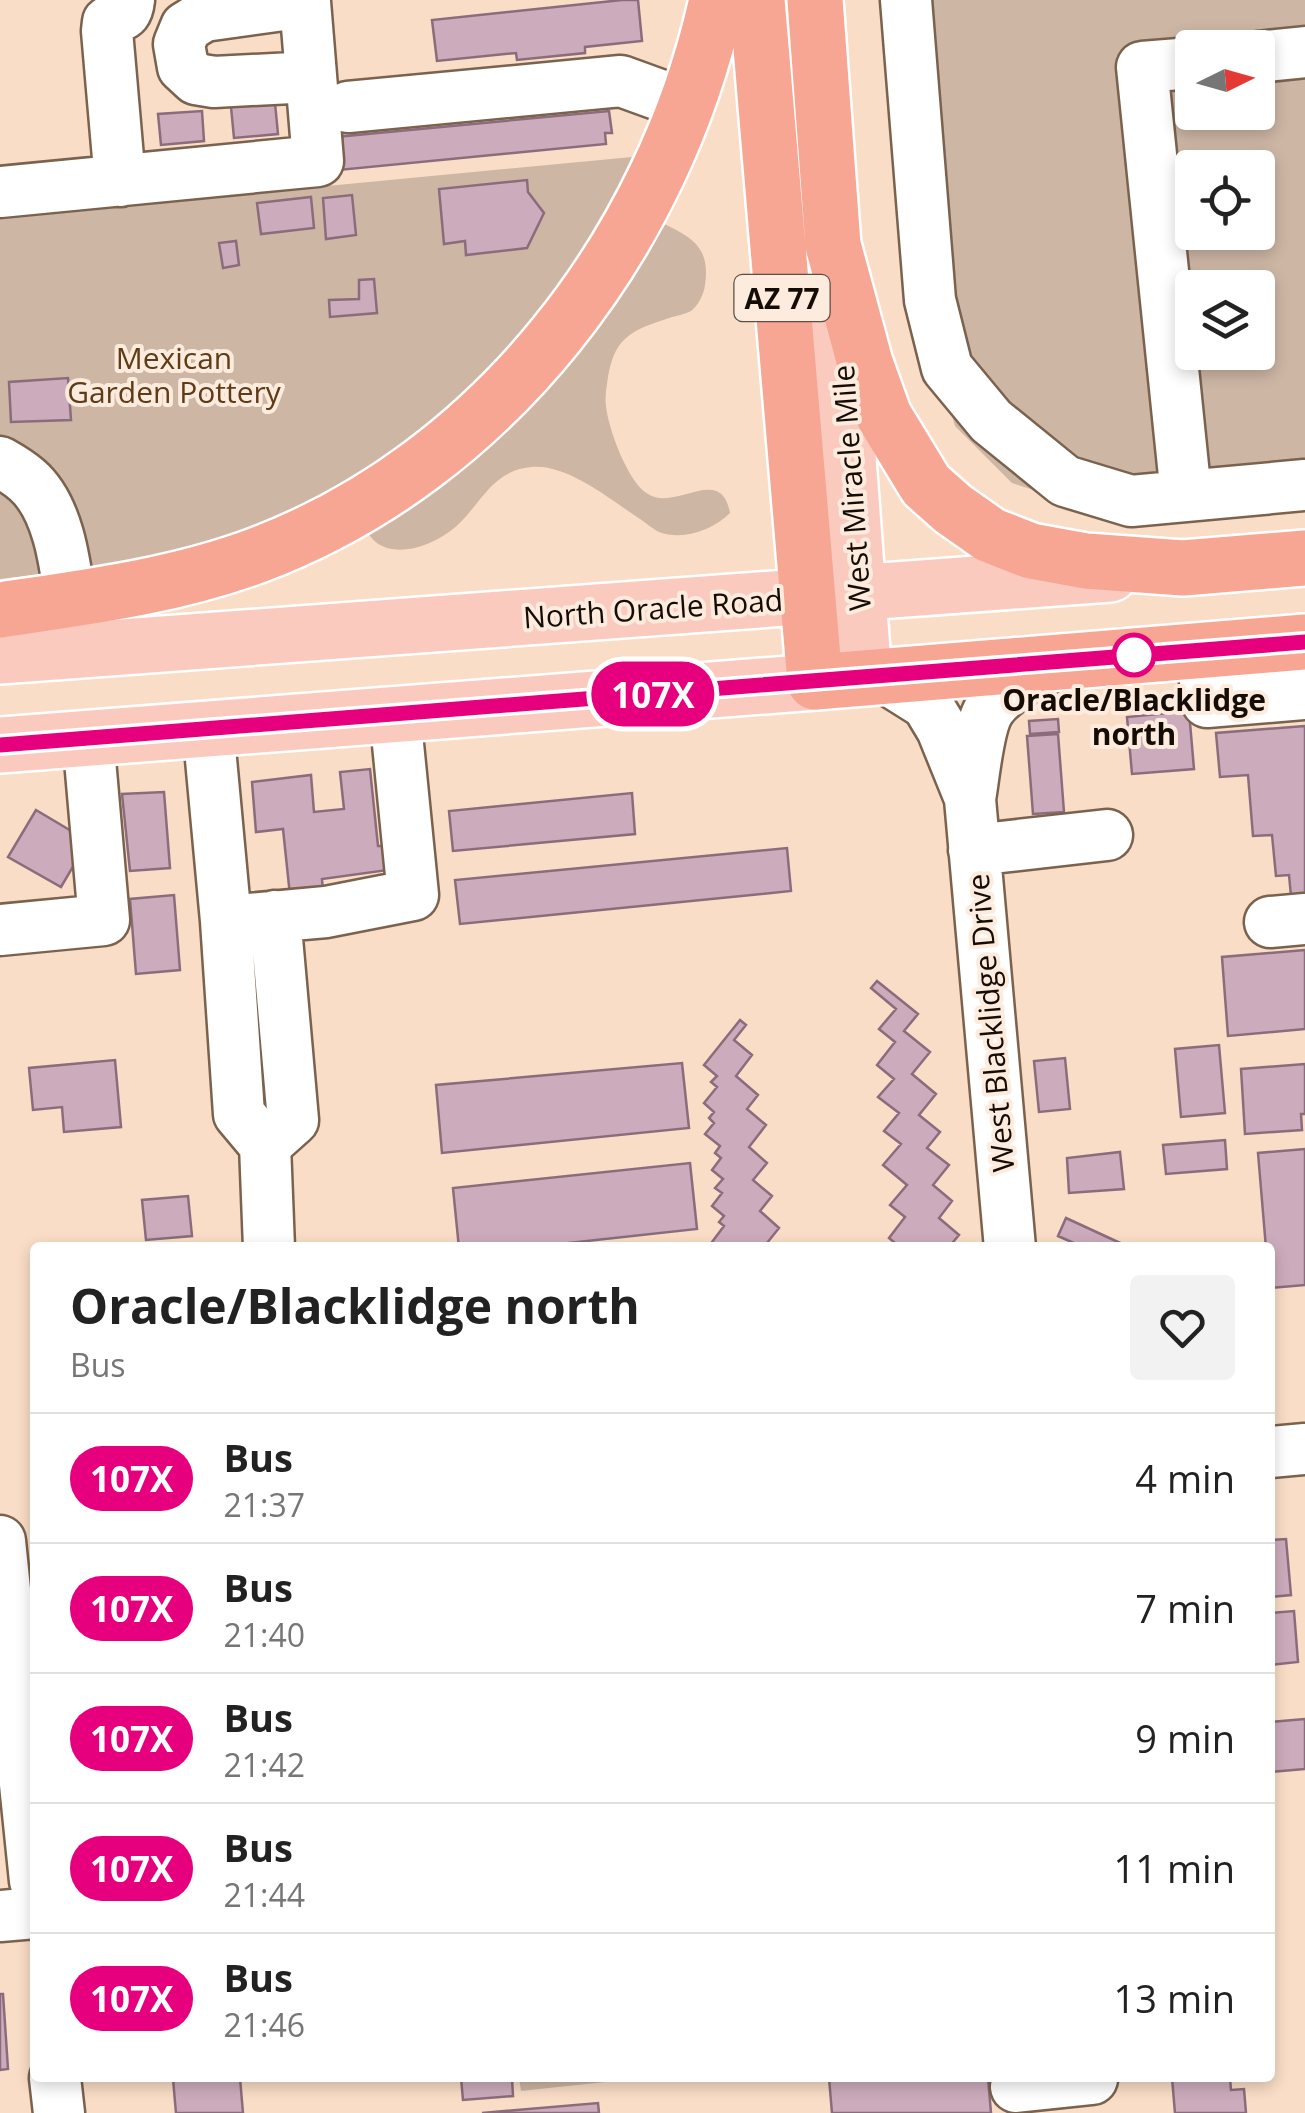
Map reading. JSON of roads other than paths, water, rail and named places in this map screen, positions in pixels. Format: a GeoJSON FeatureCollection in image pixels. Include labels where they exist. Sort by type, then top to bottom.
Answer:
{"type":"FeatureCollection","features":[{"type":"Feature","properties":{"kind":"highway"},"geometry":{"type":"LineString","coordinates":[[0,610],[154,586],[198,575],[295,540],[365,504],[462,432],[507,392],[580,304],[625,236],[665,159],[687,104],[717,0]]}},
{"type":"Feature","properties":{"kind":"highway","name":"West Miracle Mile"},"geometry":{"type":"LineString","coordinates":[[757,0],[833,594],[854,679]]}},
{"type":"Feature","properties":{"kind":"highway","name":"West Miracle Mile"},"geometry":{"type":"LineString","coordinates":[[815,0],[833,245]]}},
{"type":"Feature","properties":{"kind":"highway","name":"AZ 77"},"geometry":{"type":"LineString","coordinates":[[833,245],[865,363],[884,416],[926,485],[952,509],[990,534],[1030,551],[1086,561],[1182,568]]}},
{"type":"Feature","properties":{"kind":"highway","name":"North Oracle Road"},"geometry":{"type":"LineString","coordinates":[[1182,568],[1305,558]]}},
{"type":"Feature","properties":{"kind":"highway"},"geometry":{"type":"LineString","coordinates":[[854,679],[1305,642]]}},
{"type":"Feature","properties":{"kind":"main road","name":"West Miracle Mile"},"geometry":{"type":"LineString","coordinates":[[833,245],[833,594]]}},
{"type":"Feature","properties":{"kind":"main road","name":"North Oracle Road"},"geometry":{"type":"LineString","coordinates":[[0,656],[1182,568]]}},
{"type":"Feature","properties":{"kind":"main road"},"geometry":{"type":"LineString","coordinates":[[0,745],[854,679]]}},
{"type":"Feature","properties":{"kind":"street"},"geometry":{"type":"LineString","coordinates":[[120,181],[108,22],[122,17],[129,0]]}},
{"type":"Feature","properties":{"kind":"street"},"geometry":{"type":"LineString","coordinates":[[906,0],[930,300],[947,368],[992,422],[1065,481],[1131,500],[1305,486]]}},
{"type":"Feature","properties":{"kind":"street"},"geometry":{"type":"LineString","coordinates":[[0,192],[318,162],[330,92],[304,1],[204,16],[186,27],[179,44],[183,66],[196,80],[330,92],[622,81],[687,104]]}},
{"type":"Feature","properties":{"kind":"street"},"geometry":{"type":"LineString","coordinates":[[1275,55],[1305,52]]}},
{"type":"Feature","properties":{"kind":"street"},"geometry":{"type":"LineString","coordinates":[[1175,64],[1142,67],[1186,495]]}},
{"type":"Feature","properties":{"kind":"street"},"geometry":{"type":"LineString","coordinates":[[112,83],[192,76]]}},
{"type":"Feature","properties":{"kind":"street"},"geometry":{"type":"LineString","coordinates":[[0,462],[30,482],[49,512],[63,551],[70,600]]}},
{"type":"Feature","properties":{"kind":"street"},"geometry":{"type":"LineString","coordinates":[[1202,650],[1207,702],[1305,694]]}},
{"type":"Feature","properties":{"kind":"street"},"geometry":{"type":"LineString","coordinates":[[970,799],[987,712],[1006,692],[1064,661]]}},
{"type":"Feature","properties":{"kind":"street"},"geometry":{"type":"LineString","coordinates":[[854,679],[927,704],[942,729],[970,799]]}},
{"type":"Feature","properties":{"kind":"street"},"geometry":{"type":"LineString","coordinates":[[226,921],[326,912],[413,895],[394,714]]}},
{"type":"Feature","properties":{"kind":"street"},"geometry":{"type":"LineString","coordinates":[[208,728],[239,1114],[265,1145],[270,1242]]}},
{"type":"Feature","properties":{"kind":"street"},"geometry":{"type":"LineString","coordinates":[[0,930],[104,920],[88,738]]}},
{"type":"Feature","properties":{"kind":"street","name":"West Blacklidge Drive"},"geometry":{"type":"LineString","coordinates":[[970,799],[1009,1242]]}},
{"type":"Feature","properties":{"kind":"street"},"geometry":{"type":"LineString","coordinates":[[974,850],[1107,834]]}},
{"type":"Feature","properties":{"kind":"street"},"geometry":{"type":"LineString","coordinates":[[265,1145],[293,1120],[276,916]]}},
{"type":"Feature","properties":{"kind":"street"},"geometry":{"type":"LineString","coordinates":[[1275,1452],[1305,1449]]}},
{"type":"Feature","properties":{"kind":"street"},"geometry":{"type":"LineString","coordinates":[[10,1564],[30,1817]]}},
{"type":"Feature","properties":{"kind":"street"},"geometry":{"type":"LineString","coordinates":[[0,1916],[30,1913]]}},
{"type":"Feature","properties":{"kind":"street"},"geometry":{"type":"LineString","coordinates":[[56,2082],[59,2113]]}},
{"type":"Feature","properties":{"kind":"street"},"geometry":{"type":"LineString","coordinates":[[1016,2086],[1093,2090]]}},
{"type":"Feature","properties":{"kind":"place","name":"Oracle/Blacklidge north"},"geometry":{"type":"Point","coordinates":[1134,655]}},
{"type":"Feature","properties":{"kind":"park label","name":"Mexican Garden Pottery"},"geometry":{"type":"Point","coordinates":[174,374]}}]}
